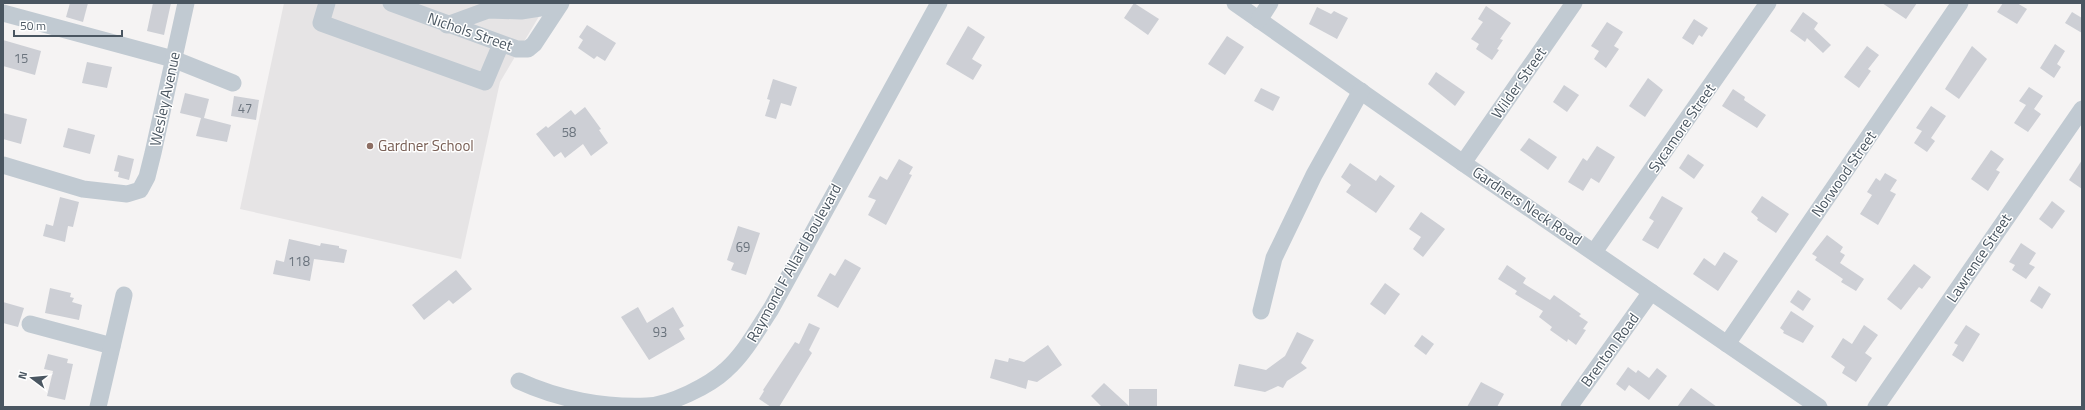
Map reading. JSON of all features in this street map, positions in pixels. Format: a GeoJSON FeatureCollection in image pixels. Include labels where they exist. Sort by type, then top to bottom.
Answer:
{"type":"FeatureCollection","features":[{"type":"Feature","properties":{"kind":"street","name":"Wesley Avenue"},"geometry":{"type":"LineString","coordinates":[[3,165],[83,189],[127,194],[140,190],[148,171],[186,3]]}},
{"type":"Feature","properties":{"kind":"street"},"geometry":{"type":"LineString","coordinates":[[327,3],[321,24],[485,82],[501,44]]}},
{"type":"Feature","properties":{"kind":"street","name":"Nichols Street"},"geometry":{"type":"LineString","coordinates":[[391,3],[447,25],[517,49],[528,48],[534,44],[560,4]]}},
{"type":"Feature","properties":{"kind":"street","name":"Raymond F Allard Boulevard"},"geometry":{"type":"LineString","coordinates":[[519,381],[542,392],[556,396],[618,405],[648,406],[676,398],[702,387],[726,371],[746,348],[771,309],[939,3]]}},
{"type":"Feature","properties":{"kind":"street","name":"Gardners Neck Road"},"geometry":{"type":"LineString","coordinates":[[1235,3],[1463,163],[1819,407]]}},
{"type":"Feature","properties":{"kind":"street"},"geometry":{"type":"LineString","coordinates":[[1259,20],[1270,3]]}},
{"type":"Feature","properties":{"kind":"street","name":"Wilder Street"},"geometry":{"type":"LineString","coordinates":[[1463,163],[1574,3]]}},
{"type":"Feature","properties":{"kind":"street","name":"Sycamore Street"},"geometry":{"type":"LineString","coordinates":[[1594,252],[1768,3]]}},
{"type":"Feature","properties":{"kind":"street","name":"Norwood Street"},"geometry":{"type":"LineString","coordinates":[[1727,344],[1960,3]]}},
{"type":"Feature","properties":{"kind":"street"},"geometry":{"type":"LineString","coordinates":[[447,25],[488,10],[521,11],[560,4]]}},
{"type":"Feature","properties":{"kind":"street"},"geometry":{"type":"LineString","coordinates":[[3,13],[173,59],[233,83]]}},
{"type":"Feature","properties":{"kind":"street"},"geometry":{"type":"LineString","coordinates":[[1261,311],[1274,258],[1314,175],[1348,111],[1361,91]]}},
{"type":"Feature","properties":{"kind":"street","name":"Lawrence Street"},"geometry":{"type":"LineString","coordinates":[[1876,407],[2082,109]]}},
{"type":"Feature","properties":{"kind":"street","name":"Brenton Road"},"geometry":{"type":"LineString","coordinates":[[1569,407],[1651,292]]}},
{"type":"Feature","properties":{"kind":"street"},"geometry":{"type":"LineString","coordinates":[[98,407],[124,295]]}},
{"type":"Feature","properties":{"kind":"street"},"geometry":{"type":"LineString","coordinates":[[30,324],[112,346]]}},
{"type":"Feature","properties":{"kind":"shaded area","name":"Gardner School"},"geometry":{"type":"Polygon","coordinates":[[[284,3],[547,3],[500,82],[461,259],[240,209],[284,3]]]}},
{"type":"Feature","properties":{"kind":"building"},"geometry":{"type":"Polygon","coordinates":[[[70,3],[88,3],[83,22],[66,17],[70,3]]]}},
{"type":"Feature","properties":{"kind":"building"},"geometry":{"type":"Polygon","coordinates":[[[153,3],[171,3],[164,35],[147,31],[153,3]]]}},
{"type":"Feature","properties":{"kind":"building"},"geometry":{"type":"Polygon","coordinates":[[[1134,3],[1159,19],[1148,35],[1124,18],[1134,3]]]}},
{"type":"Feature","properties":{"kind":"building"},"geometry":{"type":"Polygon","coordinates":[[[1882,3],[1917,3],[1906,19],[1882,3]]]}},
{"type":"Feature","properties":{"kind":"building"},"geometry":{"type":"Polygon","coordinates":[[[2003,3],[2017,3],[2027,9],[2017,24],[1997,12],[2003,3]]]}},
{"type":"Feature","properties":{"kind":"building"},"geometry":{"type":"Polygon","coordinates":[[[1486,6],[1511,23],[1500,39],[1503,40],[1497,49],[1499,50],[1492,60],[1476,49],[1479,44],[1471,39],[1483,22],[1478,19],[1486,6]]]}},
{"type":"Feature","properties":{"kind":"building"},"geometry":{"type":"Polygon","coordinates":[[[1317,7],[1331,14],[1334,11],[1348,18],[1337,39],[1309,24],[1317,7]]]}},
{"type":"Feature","properties":{"kind":"building"},"geometry":{"type":"Polygon","coordinates":[[[1803,12],[1818,23],[1814,29],[1831,45],[1823,53],[1807,38],[1805,42],[1790,31],[1803,12]]]}},
{"type":"Feature","properties":{"kind":"building"},"geometry":{"type":"Polygon","coordinates":[[[2072,12],[2082,18],[2082,33],[2065,23],[2072,12]]]}},
{"type":"Feature","properties":{"kind":"building"},"geometry":{"type":"Polygon","coordinates":[[[1694,19],[1708,28],[1702,37],[1699,35],[1693,45],[1682,38],[1694,19]]]}},
{"type":"Feature","properties":{"kind":"building"},"geometry":{"type":"Polygon","coordinates":[[[1607,22],[1623,32],[1614,46],[1619,49],[1606,68],[1594,59],[1599,51],[1591,46],[1607,22]]]}},
{"type":"Feature","properties":{"kind":"building"},"geometry":{"type":"Polygon","coordinates":[[[587,25],[616,43],[605,61],[597,56],[594,59],[578,48],[583,40],[579,37],[587,25]]]}},
{"type":"Feature","properties":{"kind":"building"},"geometry":{"type":"Polygon","coordinates":[[[968,26],[985,37],[972,59],[982,65],[973,80],[946,64],[968,26]]]}},
{"type":"Feature","properties":{"kind":"building"},"geometry":{"type":"Polygon","coordinates":[[[1227,36],[1244,47],[1225,75],[1208,64],[1227,36]]]}},
{"type":"Feature","properties":{"kind":"building"},"geometry":{"type":"Polygon","coordinates":[[[3,40],[41,51],[35,75],[3,66],[3,40]]]}},
{"type":"Feature","properties":{"kind":"building"},"geometry":{"type":"Polygon","coordinates":[[[2055,44],[2065,51],[2057,64],[2061,67],[2054,78],[2040,68],[2055,44]]]}},
{"type":"Feature","properties":{"kind":"building"},"geometry":{"type":"Polygon","coordinates":[[[1867,46],[1879,55],[1868,69],[1871,71],[1859,88],[1844,77],[1867,46]]]}},
{"type":"Feature","properties":{"kind":"building"},"geometry":{"type":"Polygon","coordinates":[[[1972,46],[1987,59],[1959,99],[1945,89],[1972,46]]]}},
{"type":"Feature","properties":{"kind":"building"},"geometry":{"type":"Polygon","coordinates":[[[87,62],[112,67],[107,88],[82,83],[87,62]]]}},
{"type":"Feature","properties":{"kind":"building"},"geometry":{"type":"Polygon","coordinates":[[[1436,72],[1465,92],[1455,106],[1428,84],[1436,72]]]}},
{"type":"Feature","properties":{"kind":"building"},"geometry":{"type":"Polygon","coordinates":[[[1648,78],[1663,90],[1645,117],[1629,106],[1648,78]]]}},
{"type":"Feature","properties":{"kind":"building"},"geometry":{"type":"Polygon","coordinates":[[[773,79],[797,87],[791,106],[781,103],[776,119],[765,116],[770,100],[767,99],[773,79]]]}},
{"type":"Feature","properties":{"kind":"building"},"geometry":{"type":"Polygon","coordinates":[[[1564,85],[1579,95],[1567,112],[1553,102],[1564,85]]]}},
{"type":"Feature","properties":{"kind":"building"},"geometry":{"type":"Polygon","coordinates":[[[2029,87],[2043,96],[2034,109],[2041,114],[2028,132],[2014,123],[2026,105],[2019,101],[2029,87]]]}},
{"type":"Feature","properties":{"kind":"building"},"geometry":{"type":"Polygon","coordinates":[[[1261,88],[1280,97],[1273,111],[1254,101],[1261,88]]]}},
{"type":"Feature","properties":{"kind":"building"},"geometry":{"type":"Polygon","coordinates":[[[1733,89],[1745,97],[1744,100],[1766,115],[1757,128],[1722,106],[1733,89]]]}},
{"type":"Feature","properties":{"kind":"building"},"geometry":{"type":"Polygon","coordinates":[[[185,93],[209,99],[204,118],[231,125],[227,142],[196,136],[201,118],[180,113],[185,93]]]}},
{"type":"Feature","properties":{"kind":"building"},"geometry":{"type":"Polygon","coordinates":[[[234,96],[259,100],[256,120],[231,116],[234,96]]]}},
{"type":"Feature","properties":{"kind":"building"},"geometry":{"type":"Polygon","coordinates":[[[1931,106],[1946,116],[1931,138],[1935,141],[1927,152],[1914,143],[1922,131],[1916,128],[1931,106]]]}},
{"type":"Feature","properties":{"kind":"building"},"geometry":{"type":"Polygon","coordinates":[[[585,107],[601,129],[599,130],[608,143],[591,156],[583,144],[565,158],[561,152],[554,157],[536,134],[546,126],[548,128],[571,110],[575,115],[585,107]]]}},
{"type":"Feature","properties":{"kind":"building"},"geometry":{"type":"Polygon","coordinates":[[[3,113],[27,119],[21,144],[3,139],[3,113]]]}},
{"type":"Feature","properties":{"kind":"building"},"geometry":{"type":"Polygon","coordinates":[[[68,128],[95,135],[90,154],[63,147],[68,128]]]}},
{"type":"Feature","properties":{"kind":"building"},"geometry":{"type":"Polygon","coordinates":[[[1529,138],[1557,157],[1548,170],[1520,150],[1529,138]]]}},
{"type":"Feature","properties":{"kind":"building"},"geometry":{"type":"Polygon","coordinates":[[[1597,146],[1615,157],[1599,183],[1591,178],[1583,191],[1568,182],[1583,158],[1587,161],[1597,146]]]}},
{"type":"Feature","properties":{"kind":"building"},"geometry":{"type":"Polygon","coordinates":[[[1991,150],[2004,159],[1996,170],[2000,172],[1988,191],[1971,179],[1991,150]]]}},
{"type":"Feature","properties":{"kind":"building"},"geometry":{"type":"Polygon","coordinates":[[[1688,154],[1704,165],[1694,179],[1679,168],[1688,154]]]}},
{"type":"Feature","properties":{"kind":"building"},"geometry":{"type":"Polygon","coordinates":[[[118,155],[134,159],[129,180],[118,177],[119,172],[114,171],[118,155]]]}},
{"type":"Feature","properties":{"kind":"building"},"geometry":{"type":"Polygon","coordinates":[[[899,159],[913,167],[909,174],[912,175],[886,225],[868,215],[876,200],[868,197],[880,176],[887,180],[899,159]]]}},
{"type":"Feature","properties":{"kind":"building"},"geometry":{"type":"Polygon","coordinates":[[[2082,160],[2082,189],[2069,180],[2082,160]]]}},
{"type":"Feature","properties":{"kind":"building"},"geometry":{"type":"Polygon","coordinates":[[[1350,163],[1376,181],[1380,175],[1395,186],[1376,213],[1346,192],[1351,185],[1341,177],[1350,163]]]}},
{"type":"Feature","properties":{"kind":"building"},"geometry":{"type":"Polygon","coordinates":[[[1885,173],[1897,180],[1890,191],[1896,194],[1878,225],[1860,214],[1872,195],[1867,192],[1876,178],[1880,181],[1885,173]]]}},
{"type":"Feature","properties":{"kind":"building"},"geometry":{"type":"Polygon","coordinates":[[[1662,196],[1683,208],[1658,249],[1642,240],[1654,221],[1649,218],[1662,196]]]}},
{"type":"Feature","properties":{"kind":"building"},"geometry":{"type":"Polygon","coordinates":[[[1762,196],[1789,214],[1776,233],[1757,220],[1758,218],[1751,212],[1762,196]]]}},
{"type":"Feature","properties":{"kind":"building"},"geometry":{"type":"Polygon","coordinates":[[[60,197],[79,202],[73,227],[68,226],[65,242],[43,236],[46,224],[53,226],[60,197]]]}},
{"type":"Feature","properties":{"kind":"building"},"geometry":{"type":"Polygon","coordinates":[[[2052,201],[2065,211],[2052,229],[2039,219],[2052,201]]]}},
{"type":"Feature","properties":{"kind":"building"},"geometry":{"type":"Polygon","coordinates":[[[1421,212],[1445,229],[1423,257],[1413,249],[1421,237],[1409,229],[1421,212]]]}},
{"type":"Feature","properties":{"kind":"building"},"geometry":{"type":"Polygon","coordinates":[[[738,226],[760,233],[746,275],[731,270],[734,263],[727,260],[738,226]]]}},
{"type":"Feature","properties":{"kind":"building"},"geometry":{"type":"Polygon","coordinates":[[[1827,235],[1843,247],[1840,252],[1845,255],[1840,263],[1864,279],[1856,291],[1841,282],[1843,279],[1815,260],[1817,257],[1812,254],[1827,235]]]}},
{"type":"Feature","properties":{"kind":"building"},"geometry":{"type":"Polygon","coordinates":[[[289,239],[320,246],[321,243],[339,246],[339,248],[347,250],[344,263],[314,259],[310,281],[273,274],[276,260],[284,262],[289,239]]]}},
{"type":"Feature","properties":{"kind":"building"},"geometry":{"type":"Polygon","coordinates":[[[2021,243],[2036,253],[2029,264],[2035,267],[2026,279],[2012,270],[2015,265],[2009,262],[2021,243]]]}},
{"type":"Feature","properties":{"kind":"building"},"geometry":{"type":"Polygon","coordinates":[[[1724,252],[1738,261],[1718,291],[1693,274],[1704,258],[1715,266],[1724,252]]]}},
{"type":"Feature","properties":{"kind":"building"},"geometry":{"type":"Polygon","coordinates":[[[845,259],[861,268],[838,308],[817,296],[830,273],[835,276],[845,259]]]}},
{"type":"Feature","properties":{"kind":"building"},"geometry":{"type":"Polygon","coordinates":[[[1914,264],[1931,277],[1922,289],[1919,287],[1901,310],[1887,299],[1914,264]]]}},
{"type":"Feature","properties":{"kind":"building"},"geometry":{"type":"Polygon","coordinates":[[[1507,265],[1526,278],[1523,283],[1550,300],[1554,295],[1581,314],[1579,316],[1588,322],[1583,329],[1586,330],[1576,345],[1568,339],[1567,342],[1550,330],[1552,327],[1539,317],[1543,311],[1515,294],[1517,291],[1498,279],[1507,265]]]}},
{"type":"Feature","properties":{"kind":"building"},"geometry":{"type":"Polygon","coordinates":[[[456,270],[472,289],[453,304],[449,300],[424,320],[412,305],[456,270]]]}},
{"type":"Feature","properties":{"kind":"building"},"geometry":{"type":"Polygon","coordinates":[[[1385,283],[1400,294],[1385,315],[1370,304],[1385,283]]]}},
{"type":"Feature","properties":{"kind":"building"},"geometry":{"type":"Polygon","coordinates":[[[2039,286],[2051,294],[2042,309],[2030,301],[2039,286]]]}},
{"type":"Feature","properties":{"kind":"building"},"geometry":{"type":"Polygon","coordinates":[[[50,288],[71,293],[70,297],[74,298],[72,302],[82,305],[79,320],[45,313],[50,288]]]}},
{"type":"Feature","properties":{"kind":"building"},"geometry":{"type":"Polygon","coordinates":[[[1798,290],[1811,299],[1803,311],[1790,302],[1798,290]]]}},
{"type":"Feature","properties":{"kind":"building"},"geometry":{"type":"Polygon","coordinates":[[[3,302],[24,308],[18,327],[3,323],[3,302]]]}},
{"type":"Feature","properties":{"kind":"building"},"geometry":{"type":"Polygon","coordinates":[[[638,307],[647,323],[673,307],[684,326],[679,329],[685,339],[649,360],[621,317],[638,307]]]}},
{"type":"Feature","properties":{"kind":"building"},"geometry":{"type":"Polygon","coordinates":[[[1791,311],[1814,326],[1803,343],[1783,333],[1784,331],[1780,328],[1791,311]]]}},
{"type":"Feature","properties":{"kind":"building"},"geometry":{"type":"Polygon","coordinates":[[[809,323],[820,328],[809,350],[812,353],[779,407],[771,407],[759,399],[764,391],[763,390],[795,342],[799,344],[809,323]]]}},
{"type":"Feature","properties":{"kind":"building"},"geometry":{"type":"Polygon","coordinates":[[[1864,325],[1878,335],[1865,353],[1872,358],[1856,382],[1842,373],[1845,367],[1831,357],[1843,338],[1852,344],[1864,325]]]}},
{"type":"Feature","properties":{"kind":"building"},"geometry":{"type":"Polygon","coordinates":[[[1966,325],[1980,334],[1963,362],[1952,355],[1958,345],[1954,343],[1966,325]]]}},
{"type":"Feature","properties":{"kind":"building"},"geometry":{"type":"Polygon","coordinates":[[[1297,332],[1314,340],[1301,363],[1307,368],[1287,381],[1283,388],[1278,386],[1265,392],[1234,386],[1239,364],[1266,370],[1285,356],[1297,332]]]}},
{"type":"Feature","properties":{"kind":"building"},"geometry":{"type":"Polygon","coordinates":[[[1422,335],[1434,344],[1426,355],[1414,346],[1422,335]]]}},
{"type":"Feature","properties":{"kind":"building"},"geometry":{"type":"Polygon","coordinates":[[[1048,345],[1062,365],[1037,382],[1028,380],[1026,389],[990,378],[995,359],[1008,362],[1009,358],[1024,362],[1048,345]]]}},
{"type":"Feature","properties":{"kind":"building"},"geometry":{"type":"Polygon","coordinates":[[[48,354],[68,359],[67,363],[73,364],[65,400],[47,396],[53,371],[44,369],[48,354]]]}},
{"type":"Feature","properties":{"kind":"building"},"geometry":{"type":"Polygon","coordinates":[[[1628,367],[1636,373],[1638,370],[1649,378],[1657,368],[1667,376],[1649,400],[1629,385],[1625,391],[1616,384],[1628,367]]]}},
{"type":"Feature","properties":{"kind":"building"},"geometry":{"type":"Polygon","coordinates":[[[1481,382],[1504,394],[1497,407],[1467,407],[1481,382]]]}},
{"type":"Feature","properties":{"kind":"building"},"geometry":{"type":"Polygon","coordinates":[[[1104,383],[1129,406],[1129,389],[1157,389],[1157,407],[1102,407],[1091,396],[1104,383]]]}},
{"type":"Feature","properties":{"kind":"building"},"geometry":{"type":"Polygon","coordinates":[[[1691,388],[1717,407],[1677,407],[1691,388]]]}},
{"type":"Feature","properties":{"kind":"place","name":"Gardner School"},"geometry":{"type":"Point","coordinates":[370,146]}}]}
